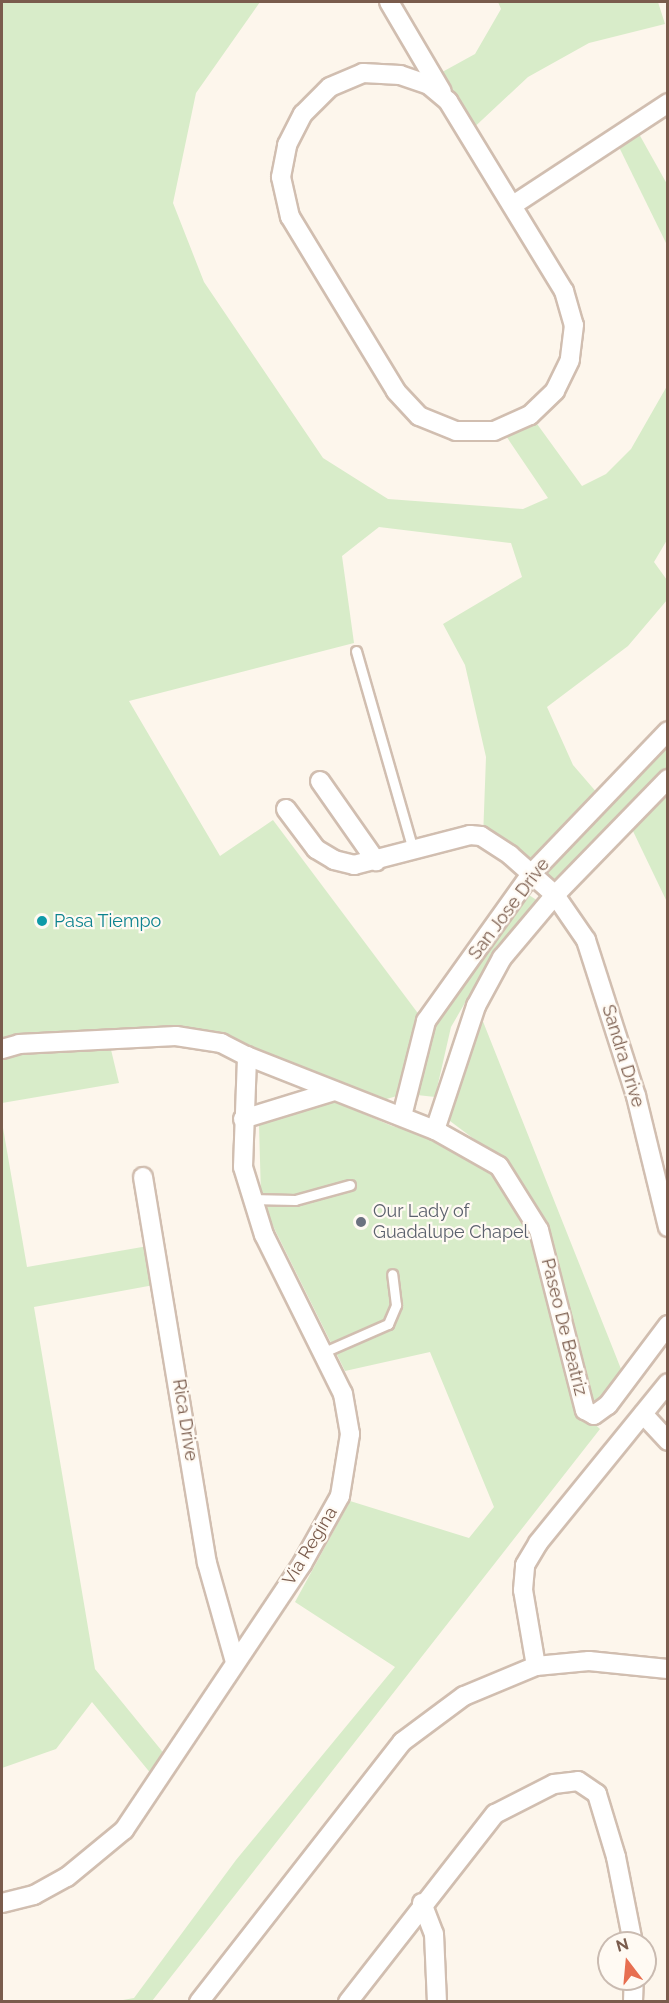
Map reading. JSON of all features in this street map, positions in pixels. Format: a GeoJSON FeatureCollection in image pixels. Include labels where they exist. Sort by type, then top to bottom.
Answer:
{"type":"FeatureCollection","features":[{"type":"Feature","properties":{"kind":"street"},"geometry":{"type":"LineString","coordinates":[[389,2],[564,291],[574,325],[570,360],[555,391],[530,415],[494,430],[456,431],[419,416],[396,391],[290,217],[281,177],[287,145],[303,114],[330,87],[363,73],[400,75],[429,85],[448,101]]}},
{"type":"Feature","properties":{"kind":"street"},"geometry":{"type":"LineString","coordinates":[[513,205],[668,103]]}},
{"type":"Feature","properties":{"kind":"street","name":"San Jose Drive"},"geometry":{"type":"LineString","coordinates":[[402,1116],[426,1021],[531,874],[668,731]]}},
{"type":"Feature","properties":{"kind":"street","name":"San Jose Drive"},"geometry":{"type":"LineString","coordinates":[[435,1130],[476,1006],[502,958],[555,895],[668,779]]}},
{"type":"Feature","properties":{"kind":"street"},"geometry":{"type":"LineString","coordinates":[[320,781],[376,861]]}},
{"type":"Feature","properties":{"kind":"street","name":"Sandra Drive"},"geometry":{"type":"LineString","coordinates":[[286,809],[316,849],[334,860],[354,865],[470,835],[481,836],[555,895],[586,940],[636,1096],[668,1227]]}},
{"type":"Feature","properties":{"kind":"street"},"geometry":{"type":"LineString","coordinates":[[2,1049],[19,1044],[176,1036],[221,1043],[247,1056],[435,1130]]}},
{"type":"Feature","properties":{"kind":"street","name":"Via Regina"},"geometry":{"type":"LineString","coordinates":[[2,1903],[34,1895],[67,1877],[124,1830],[302,1564],[340,1496],[350,1434],[343,1394],[264,1235],[250,1199],[243,1167],[247,1056]]}},
{"type":"Feature","properties":{"kind":"street"},"geometry":{"type":"LineString","coordinates":[[243,1119],[334,1091]]}},
{"type":"Feature","properties":{"kind":"street","name":"Paseo De Beatriz"},"geometry":{"type":"LineString","coordinates":[[435,1130],[499,1166],[521,1195],[539,1230],[585,1410],[600,1414],[668,1325]]}},
{"type":"Feature","properties":{"kind":"street","name":"Rica Drive"},"geometry":{"type":"LineString","coordinates":[[143,1177],[207,1563],[236,1662]]}},
{"type":"Feature","properties":{"kind":"street"},"geometry":{"type":"LineString","coordinates":[[536,1666],[523,1590],[525,1565],[538,1543],[668,1383]]}},
{"type":"Feature","properties":{"kind":"street"},"geometry":{"type":"LineString","coordinates":[[643,1414],[668,1441]]}},
{"type":"Feature","properties":{"kind":"street"},"geometry":{"type":"LineString","coordinates":[[199,2001],[402,1742],[464,1696],[536,1666],[589,1661],[668,1669]]}},
{"type":"Feature","properties":{"kind":"street"},"geometry":{"type":"LineString","coordinates":[[348,2001],[422,1903],[495,1814],[554,1784],[578,1781],[597,1794],[616,1857],[631,1931]]}},
{"type":"Feature","properties":{"kind":"street"},"geometry":{"type":"LineString","coordinates":[[422,1903],[434,1934],[437,2001]]}},
{"type":"Feature","properties":{"kind":"lane"},"geometry":{"type":"LineString","coordinates":[[356,651],[413,851]]}},
{"type":"Feature","properties":{"kind":"lane"},"geometry":{"type":"LineString","coordinates":[[250,1199],[295,1200],[350,1185]]}},
{"type":"Feature","properties":{"kind":"lane"},"geometry":{"type":"LineString","coordinates":[[324,1352],[388,1324],[396,1305],[392,1274]]}},
{"type":"Feature","properties":{"kind":"green space"},"geometry":{"type":"Polygon","coordinates":[[[2,2],[260,2],[196,93],[173,203],[204,282],[323,458],[388,499],[523,509],[548,498],[504,433],[532,417],[582,486],[606,474],[631,449],[667,386],[667,540],[654,562],[667,580],[667,600],[628,646],[547,707],[573,765],[598,794],[536,860],[517,857],[483,838],[486,757],[465,665],[443,624],[522,577],[511,543],[379,527],[342,556],[354,643],[129,701],[220,856],[273,820],[423,1020],[404,1094],[383,1100],[248,1048],[107,1033],[119,1083],[2,1103],[2,2]]]}},
{"type":"Feature","properties":{"kind":"green space"},"geometry":{"type":"Polygon","coordinates":[[[498,2],[658,2],[665,24],[589,43],[528,77],[467,134],[435,76],[475,54],[501,9],[498,2]]]}},
{"type":"Feature","properties":{"kind":"green space"},"geometry":{"type":"Polygon","coordinates":[[[639,134],[667,184],[667,245],[618,145],[639,134]]]}},
{"type":"Feature","properties":{"kind":"green space"},"geometry":{"type":"Polygon","coordinates":[[[667,740],[667,769],[555,883],[545,872],[667,740]]]}},
{"type":"Feature","properties":{"kind":"green space"},"geometry":{"type":"Polygon","coordinates":[[[665,791],[668,797],[667,902],[632,829],[665,791]]]}},
{"type":"Feature","properties":{"kind":"green space"},"geometry":{"type":"Polygon","coordinates":[[[526,893],[538,901],[499,944],[451,1027],[435,1097],[417,1095],[434,1023],[526,893]]]}},
{"type":"Feature","properties":{"kind":"green space"},"geometry":{"type":"Polygon","coordinates":[[[482,1019],[623,1374],[594,1407],[587,1403],[546,1233],[528,1193],[506,1163],[446,1118],[457,1072],[482,1019]]]}},
{"type":"Feature","properties":{"kind":"green space"},"geometry":{"type":"Polygon","coordinates":[[[331,1100],[392,1126],[429,1136],[491,1172],[514,1201],[531,1238],[582,1413],[600,1429],[152,2001],[112,2002],[134,1998],[236,1860],[395,1667],[295,1602],[350,1501],[469,1538],[494,1507],[430,1352],[345,1371],[271,1222],[261,1196],[259,1125],[331,1100]]]}},
{"type":"Feature","properties":{"kind":"green space"},"geometry":{"type":"Polygon","coordinates":[[[2,1122],[27,1267],[148,1246],[154,1285],[34,1307],[95,1669],[166,1756],[152,1775],[92,1702],[56,1749],[2,1768],[2,1122]]]}},
{"type":"Feature","properties":{"kind":"place","name":"Pasa Tiempo"},"geometry":{"type":"Point","coordinates":[42,921]}},
{"type":"Feature","properties":{"kind":"place","name":"Our Lady of Guadalupe Chapel"},"geometry":{"type":"Point","coordinates":[361,1222]}}]}
